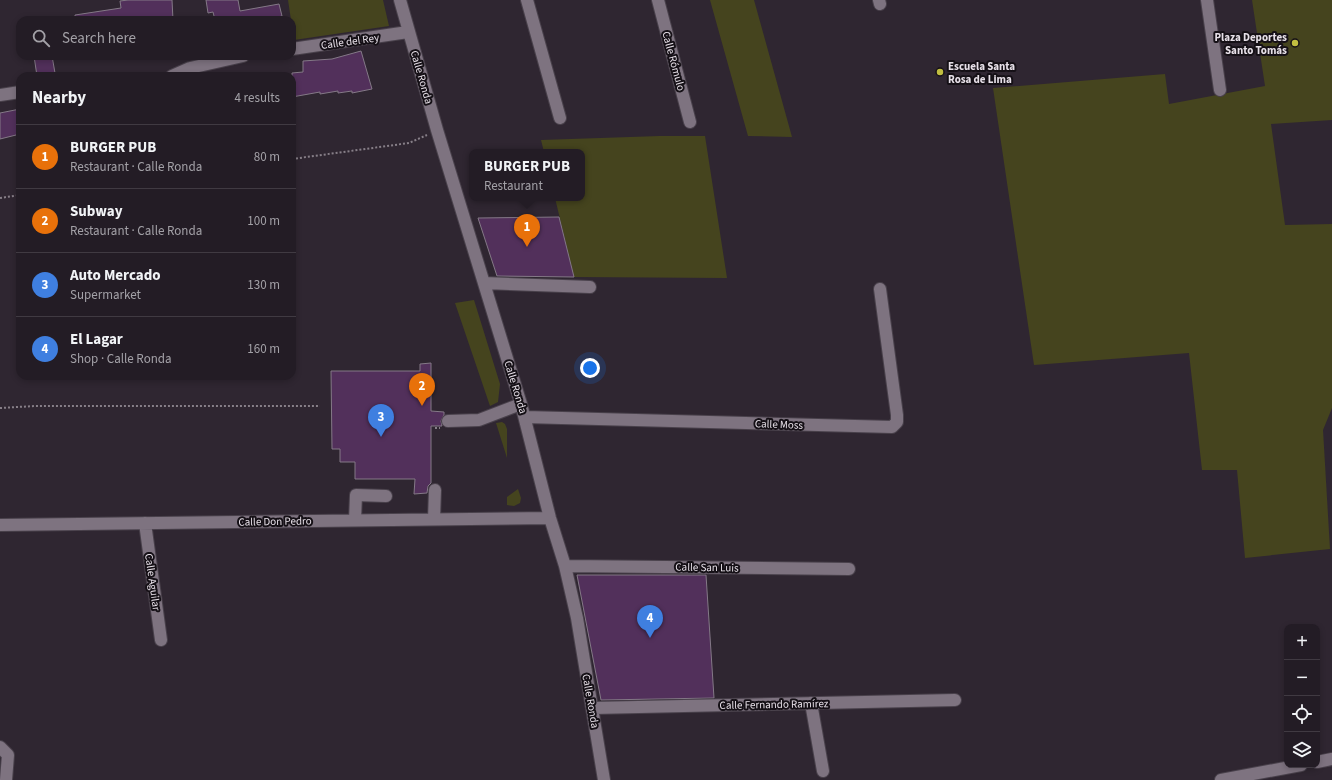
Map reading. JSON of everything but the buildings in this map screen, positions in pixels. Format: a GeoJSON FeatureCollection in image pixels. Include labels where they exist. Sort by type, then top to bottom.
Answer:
{"type":"FeatureCollection","features":[{"type":"Feature","properties":{"kind":"street","name":"Calle Ronda"},"geometry":{"type":"LineString","coordinates":[[400,0],[437,130],[525,417],[550,518],[565,566],[577,618],[604,780]]}},
{"type":"Feature","properties":{"kind":"street"},"geometry":{"type":"LineString","coordinates":[[527,0],[560,118]]}},
{"type":"Feature","properties":{"kind":"street","name":"Calle Rómulo"},"geometry":{"type":"LineString","coordinates":[[658,0],[690,122]]}},
{"type":"Feature","properties":{"kind":"street"},"geometry":{"type":"LineString","coordinates":[[1207,0],[1220,90]]}},
{"type":"Feature","properties":{"kind":"street","name":"Calle del Rey"},"geometry":{"type":"LineString","coordinates":[[296,48],[408,32]]}},
{"type":"Feature","properties":{"kind":"street"},"geometry":{"type":"LineString","coordinates":[[181,72],[190,68],[225,60]]}},
{"type":"Feature","properties":{"kind":"street"},"geometry":{"type":"LineString","coordinates":[[0,95],[16,93]]}},
{"type":"Feature","properties":{"kind":"street"},"geometry":{"type":"LineString","coordinates":[[484,282],[590,287]]}},
{"type":"Feature","properties":{"kind":"street","name":"Calle Moss"},"geometry":{"type":"LineString","coordinates":[[525,417],[892,427],[897,422],[897,415],[880,288]]}},
{"type":"Feature","properties":{"kind":"street"},"geometry":{"type":"LineString","coordinates":[[448,421],[479,420],[521,404]]}},
{"type":"Feature","properties":{"kind":"street"},"geometry":{"type":"LineString","coordinates":[[434,519],[435,490]]}},
{"type":"Feature","properties":{"kind":"street"},"geometry":{"type":"LineString","coordinates":[[355,520],[356,495],[386,496]]}},
{"type":"Feature","properties":{"kind":"street","name":"Calle Don Pedro"},"geometry":{"type":"LineString","coordinates":[[0,525],[550,518]]}},
{"type":"Feature","properties":{"kind":"street","name":"Calle Aguilar"},"geometry":{"type":"LineString","coordinates":[[145,524],[161,640]]}},
{"type":"Feature","properties":{"kind":"street","name":"Calle San Luis"},"geometry":{"type":"LineString","coordinates":[[565,566],[849,569]]}},
{"type":"Feature","properties":{"kind":"street","name":"Calle Fernando Ramírez"},"geometry":{"type":"LineString","coordinates":[[593,708],[955,700]]}},
{"type":"Feature","properties":{"kind":"street"},"geometry":{"type":"LineString","coordinates":[[811,703],[823,771]]}},
{"type":"Feature","properties":{"kind":"street"},"geometry":{"type":"LineString","coordinates":[[0,747],[8,755],[6,780]]}},
{"type":"Feature","properties":{"kind":"street"},"geometry":{"type":"LineString","coordinates":[[1320,761],[1332,759]]}},
{"type":"Feature","properties":{"kind":"street"},"geometry":{"type":"LineString","coordinates":[[1221,780],[1285,768]]}},
{"type":"Feature","properties":{"kind":"path"},"geometry":{"type":"LineString","coordinates":[[296,158],[409,143],[437,130]]}},
{"type":"Feature","properties":{"kind":"path"},"geometry":{"type":"LineString","coordinates":[[0,198],[16,196]]}},
{"type":"Feature","properties":{"kind":"path"},"geometry":{"type":"LineString","coordinates":[[0,408],[35,406],[320,406]]}},
{"type":"Feature","properties":{"kind":"shaded area"},"geometry":{"type":"Polygon","coordinates":[[[288,0],[383,0],[389,26],[296,40],[296,16],[290,16],[288,0]]]}},
{"type":"Feature","properties":{"kind":"shaded area"},"geometry":{"type":"Polygon","coordinates":[[[710,0],[754,0],[792,137],[748,136],[710,0]]]}},
{"type":"Feature","properties":{"kind":"shaded area"},"geometry":{"type":"Polygon","coordinates":[[[1252,0],[1332,0],[1332,120],[1271,124],[1285,225],[1332,224],[1332,408],[1323,430],[1330,549],[1245,558],[1237,470],[1202,470],[1189,353],[1034,365],[993,88],[1165,74],[1169,104],[1265,86],[1252,0]]]}},
{"type":"Feature","properties":{"kind":"shaded area"},"geometry":{"type":"Polygon","coordinates":[[[705,136],[727,278],[574,277],[556,201],[585,201],[585,149],[543,149],[541,140],[705,136]]]}},
{"type":"Feature","properties":{"kind":"shaded area"},"geometry":{"type":"Polygon","coordinates":[[[474,300],[500,384],[498,402],[490,406],[455,303],[474,300]]]}},
{"type":"Feature","properties":{"kind":"shaded area"},"geometry":{"type":"Polygon","coordinates":[[[502,422],[505,424],[507,429],[507,458],[496,423],[502,422]]]}},
{"type":"Feature","properties":{"kind":"shaded area"},"geometry":{"type":"Polygon","coordinates":[[[518,489],[521,498],[520,503],[514,506],[507,505],[507,497],[518,489]]]}},
{"type":"Feature","properties":{"kind":"place","name":"Plaza Deportes Santo Tomás"},"geometry":{"type":"Point","coordinates":[1295,43]}},
{"type":"Feature","properties":{"kind":"place","name":"Escuela Santa Rosa de Lima"},"geometry":{"type":"Point","coordinates":[940,72]}},
{"type":"Feature","properties":{"kind":"place","name":"BURGER PUB"},"geometry":{"type":"Point","coordinates":[527,247]}},
{"type":"Feature","properties":{"kind":"place","name":"Subway"},"geometry":{"type":"Point","coordinates":[422,406]}},
{"type":"Feature","properties":{"kind":"place","name":"Auto Mercado"},"geometry":{"type":"Point","coordinates":[381,437]}},
{"type":"Feature","properties":{"kind":"place","name":"El Lagar"},"geometry":{"type":"Point","coordinates":[650,638]}}]}
